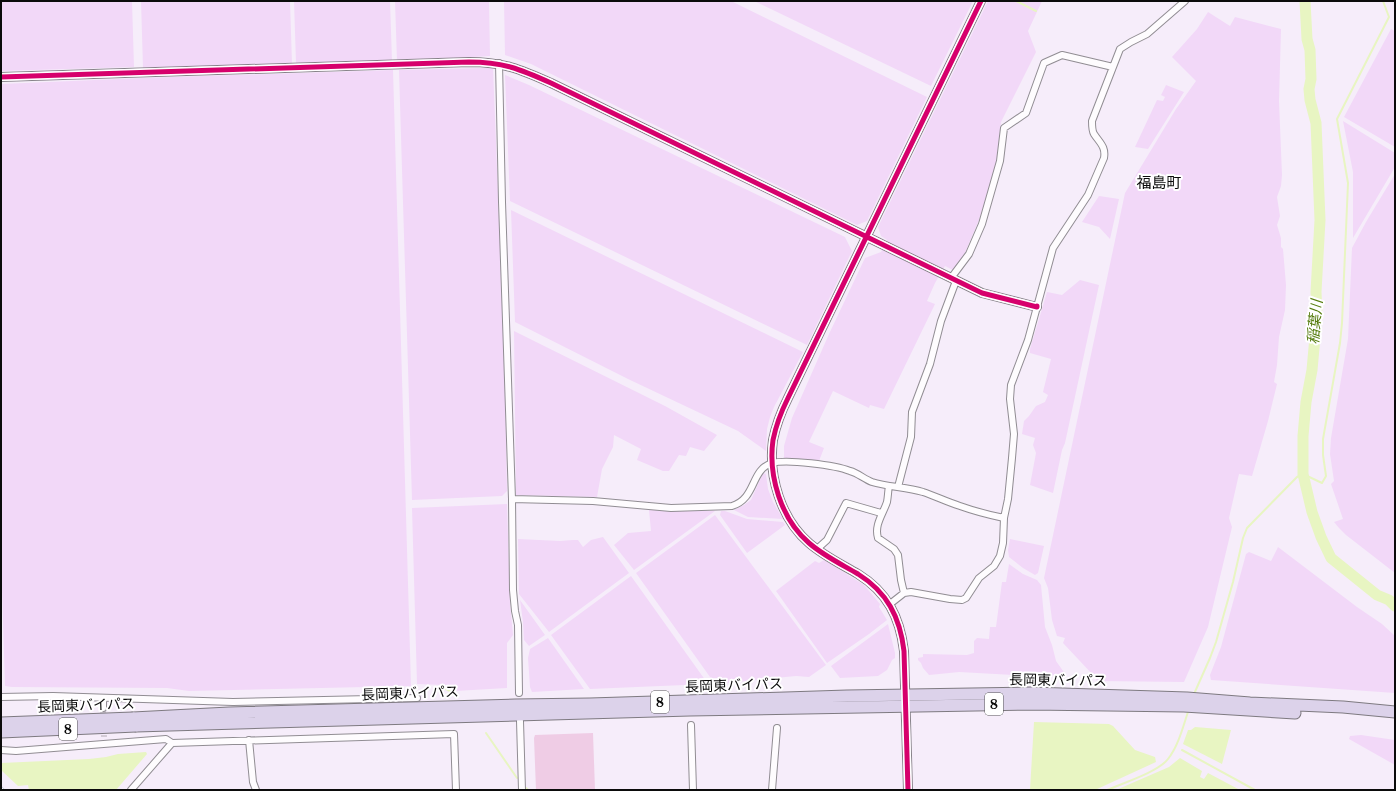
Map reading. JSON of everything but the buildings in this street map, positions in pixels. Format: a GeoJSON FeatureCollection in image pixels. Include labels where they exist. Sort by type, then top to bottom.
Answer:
{"type":"FeatureCollection","features":[{"type":"Feature","properties":{"kind":"highway","name":"長岡東バイパス"},"geometry":{"type":"LineString","coordinates":[[1,732],[229,713],[905,700],[1031,694],[1200,703],[1395,720]]}},
{"type":"Feature","properties":{"kind":"highway","name":"長岡東バイパス"},"geometry":{"type":"LineString","coordinates":[[1200,703],[1250,703],[1343,707],[1395,712]]}},
{"type":"Feature","properties":{"kind":"highway","name":"長岡東バイパス"},"geometry":{"type":"LineString","coordinates":[[1,723],[134,722]]}},
{"type":"Feature","properties":{"kind":"street"},"geometry":{"type":"LineString","coordinates":[[908,790],[902,636],[898,621],[890,604],[866,580],[833,560],[808,542],[789,517],[779,496],[772,463],[773,441],[780,415],[865,237],[981,1]]}},
{"type":"Feature","properties":{"kind":"street"},"geometry":{"type":"LineString","coordinates":[[890,604],[904,593],[917,592],[957,600],[966,598],[979,578],[994,566],[1000,556],[1003,543],[1004,518],[1008,499],[1014,434],[1010,399],[1011,385],[1024,351],[1054,248],[1088,195],[1104,158],[1104,148],[1093,133],[1092,121],[1120,49],[1147,34],[1185,1]]}},
{"type":"Feature","properties":{"kind":"street"},"geometry":{"type":"LineString","coordinates":[[898,486],[911,437],[912,412],[930,364],[953,279],[969,254],[982,224],[1000,161],[1004,128],[1013,124],[1026,113],[1044,63],[1062,55],[1113,67]]}},
{"type":"Feature","properties":{"kind":"street"},"geometry":{"type":"LineString","coordinates":[[1,77],[469,62],[500,63],[521,70],[550,83],[982,293],[1037,307]]}},
{"type":"Feature","properties":{"kind":"street"},"geometry":{"type":"LineString","coordinates":[[500,63],[502,202],[512,499],[513,590],[518,625],[519,693]]}},
{"type":"Feature","properties":{"kind":"street"},"geometry":{"type":"LineString","coordinates":[[512,499],[593,501],[671,508],[732,506],[744,500],[761,470],[772,463],[782,462],[837,466],[851,471],[869,481],[921,492],[988,515],[1004,518]]}},
{"type":"Feature","properties":{"kind":"street"},"geometry":{"type":"LineString","coordinates":[[889,486],[887,501],[881,513],[876,532],[878,538],[894,549],[898,555],[904,593]]}},
{"type":"Feature","properties":{"kind":"street"},"geometry":{"type":"LineString","coordinates":[[817,549],[827,540],[846,503],[881,513]]}},
{"type":"Feature","properties":{"kind":"street"},"geometry":{"type":"LineString","coordinates":[[1,697],[53,696],[102,699],[233,702],[417,698]]}},
{"type":"Feature","properties":{"kind":"street"},"geometry":{"type":"LineString","coordinates":[[102,699],[103,708]]}},
{"type":"Feature","properties":{"kind":"street"},"geometry":{"type":"LineString","coordinates":[[520,720],[522,790]]}},
{"type":"Feature","properties":{"kind":"street"},"geometry":{"type":"LineString","coordinates":[[690,725],[693,790]]}},
{"type":"Feature","properties":{"kind":"street"},"geometry":{"type":"LineString","coordinates":[[772,790],[777,728]]}},
{"type":"Feature","properties":{"kind":"street"},"geometry":{"type":"LineString","coordinates":[[1,750],[16,751],[105,740],[166,739],[172,743],[454,734],[456,790]]}},
{"type":"Feature","properties":{"kind":"street"},"geometry":{"type":"LineString","coordinates":[[249,740],[253,782],[256,790]]}},
{"type":"Feature","properties":{"kind":"street"},"geometry":{"type":"LineString","coordinates":[[131,790],[172,743]]}},
{"type":"Feature","properties":{"kind":"shaded area"},"geometry":{"type":"Polygon","coordinates":[[[1,1],[132,1],[134,67],[1,71],[1,1]]]}},
{"type":"Feature","properties":{"kind":"shaded area"},"geometry":{"type":"Polygon","coordinates":[[[141,1],[290,1],[292,64],[143,68],[141,1]]]}},
{"type":"Feature","properties":{"kind":"shaded area"},"geometry":{"type":"Polygon","coordinates":[[[294,1],[390,1],[392,61],[296,63],[294,1]]]}},
{"type":"Feature","properties":{"kind":"shaded area"},"geometry":{"type":"Polygon","coordinates":[[[395,1],[489,1],[490,56],[397,61],[395,1]]]}},
{"type":"Feature","properties":{"kind":"shaded area"},"geometry":{"type":"Polygon","coordinates":[[[504,1],[731,1],[927,97],[867,221],[857,225],[531,64],[505,55],[504,1]]]}},
{"type":"Feature","properties":{"kind":"shaded area"},"geometry":{"type":"Polygon","coordinates":[[[754,1],[973,1],[931,86],[754,1]]]}},
{"type":"Feature","properties":{"kind":"shaded area"},"geometry":{"type":"Polygon","coordinates":[[[988,1],[1042,1],[1028,31],[1036,52],[1001,122],[996,163],[991,181],[979,220],[961,262],[953,270],[945,266],[935,283],[927,301],[935,304],[884,409],[870,405],[869,408],[833,391],[809,442],[824,448],[819,461],[784,459],[784,446],[792,418],[829,334],[865,258],[881,252],[887,240],[881,236],[878,227],[988,1]]]}},
{"type":"Feature","properties":{"kind":"shaded area"},"geometry":{"type":"Polygon","coordinates":[[[1208,12],[1230,26],[1235,17],[1281,29],[1279,101],[1282,175],[1281,186],[1277,197],[1280,216],[1277,225],[1281,238],[1281,247],[1283,249],[1286,285],[1285,310],[1279,337],[1274,382],[1277,384],[1252,476],[1239,474],[1229,518],[1232,527],[1208,627],[1184,682],[1097,681],[1063,643],[1065,638],[1057,636],[1052,620],[1048,588],[1044,578],[1125,193],[1176,109],[1196,81],[1172,57],[1197,29],[1208,12]]]}},
{"type":"Feature","properties":{"kind":"shaded area"},"geometry":{"type":"Polygon","coordinates":[[[1391,29],[1395,31],[1395,147],[1344,117],[1391,29]]]}},
{"type":"Feature","properties":{"kind":"shaded area"},"geometry":{"type":"Polygon","coordinates":[[[493,68],[504,344],[507,491],[502,496],[412,500],[399,70],[493,68]]]}},
{"type":"Feature","properties":{"kind":"shaded area"},"geometry":{"type":"Polygon","coordinates":[[[393,70],[411,686],[189,691],[167,688],[5,686],[1,556],[1,84],[393,70]]]}},
{"type":"Feature","properties":{"kind":"shaded area"},"geometry":{"type":"Polygon","coordinates":[[[505,75],[529,85],[845,237],[852,251],[807,345],[510,201],[505,75]]]}},
{"type":"Feature","properties":{"kind":"shaded area"},"geometry":{"type":"Polygon","coordinates":[[[1166,85],[1184,92],[1148,149],[1135,147],[1157,100],[1163,101],[1165,97],[1161,95],[1166,85]]]}},
{"type":"Feature","properties":{"kind":"shaded area"},"geometry":{"type":"Polygon","coordinates":[[[1343,121],[1395,153],[1395,167],[1353,238],[1353,172],[1343,121]]]}},
{"type":"Feature","properties":{"kind":"shaded area"},"geometry":{"type":"Polygon","coordinates":[[[1395,174],[1395,573],[1346,535],[1334,522],[1343,519],[1331,484],[1334,481],[1330,454],[1331,438],[1348,339],[1352,248],[1395,174]]]}},
{"type":"Feature","properties":{"kind":"shaded area"},"geometry":{"type":"Polygon","coordinates":[[[1099,196],[1119,199],[1110,239],[1099,227],[1082,222],[1099,196]]]}},
{"type":"Feature","properties":{"kind":"shaded area"},"geometry":{"type":"Polygon","coordinates":[[[511,210],[803,352],[770,417],[767,429],[766,451],[738,431],[628,379],[515,322],[511,210]]]}},
{"type":"Feature","properties":{"kind":"shaded area"},"geometry":{"type":"Polygon","coordinates":[[[1080,280],[1099,285],[1053,493],[1030,485],[1036,453],[1033,445],[1035,438],[1022,434],[1024,421],[1036,406],[1045,402],[1048,395],[1043,392],[1051,359],[1030,353],[1030,349],[1047,292],[1062,295],[1080,280]]]}},
{"type":"Feature","properties":{"kind":"shaded area"},"geometry":{"type":"Polygon","coordinates":[[[514,331],[665,406],[717,435],[704,451],[690,447],[686,456],[679,455],[669,471],[663,471],[637,460],[641,449],[614,435],[613,447],[602,469],[597,497],[516,495],[514,331]]]}},
{"type":"Feature","properties":{"kind":"shaded area"},"geometry":{"type":"Polygon","coordinates":[[[763,473],[766,474],[768,489],[773,502],[783,519],[748,517],[734,510],[751,500],[763,473]]]}},
{"type":"Feature","properties":{"kind":"shaded area"},"geometry":{"type":"Polygon","coordinates":[[[507,504],[510,603],[513,635],[507,643],[507,688],[455,691],[444,685],[417,684],[412,508],[507,504]]]}},
{"type":"Feature","properties":{"kind":"shaded area"},"geometry":{"type":"Polygon","coordinates":[[[649,510],[715,511],[634,570],[614,545],[628,533],[651,531],[649,510]]]}},
{"type":"Feature","properties":{"kind":"shaded area"},"geometry":{"type":"Polygon","coordinates":[[[721,511],[747,519],[783,522],[785,525],[747,553],[720,515],[721,511]]]}},
{"type":"Feature","properties":{"kind":"shaded area"},"geometry":{"type":"Polygon","coordinates":[[[715,515],[826,665],[809,677],[796,676],[715,684],[636,573],[715,515]]]}},
{"type":"Feature","properties":{"kind":"shaded area"},"geometry":{"type":"Polygon","coordinates":[[[603,537],[629,573],[549,632],[519,594],[518,539],[560,541],[578,540],[583,547],[591,540],[603,537]]]}},
{"type":"Feature","properties":{"kind":"shaded area"},"geometry":{"type":"Polygon","coordinates":[[[1010,539],[1044,546],[1038,573],[1035,575],[1009,557],[1008,550],[1010,539]]]}},
{"type":"Feature","properties":{"kind":"shaded area"},"geometry":{"type":"Polygon","coordinates":[[[1278,547],[1357,607],[1382,624],[1395,636],[1395,693],[1211,680],[1210,675],[1221,647],[1246,554],[1249,552],[1271,561],[1278,547]]]}},
{"type":"Feature","properties":{"kind":"shaded area"},"geometry":{"type":"Polygon","coordinates":[[[824,560],[864,585],[880,604],[879,607],[887,620],[827,663],[776,591],[815,561],[819,563],[824,560]]]}},
{"type":"Feature","properties":{"kind":"shaded area"},"geometry":{"type":"Polygon","coordinates":[[[1009,564],[1023,574],[1037,580],[1041,585],[1045,627],[1056,661],[1066,675],[1030,676],[959,672],[929,675],[918,660],[918,658],[923,657],[923,654],[967,655],[974,653],[974,641],[977,638],[989,639],[990,627],[996,627],[1002,582],[1006,582],[1009,564]]]}},
{"type":"Feature","properties":{"kind":"shaded area"},"geometry":{"type":"Polygon","coordinates":[[[631,576],[708,684],[590,689],[551,635],[631,576]]]}},
{"type":"Feature","properties":{"kind":"shaded area"},"geometry":{"type":"Polygon","coordinates":[[[520,600],[545,635],[529,646],[524,640],[520,600]]]}},
{"type":"Feature","properties":{"kind":"shaded area"},"geometry":{"type":"Polygon","coordinates":[[[888,624],[895,658],[892,660],[887,670],[878,676],[840,678],[831,666],[888,624]]]}},
{"type":"Feature","properties":{"kind":"shaded area"},"geometry":{"type":"Polygon","coordinates":[[[548,638],[584,689],[532,692],[530,687],[528,658],[530,649],[548,638]]]}},
{"type":"Feature","properties":{"kind":"shaded area"},"geometry":{"type":"Polygon","coordinates":[[[1034,722],[1109,724],[1113,726],[1135,750],[1155,757],[1156,762],[1095,790],[1030,790],[1034,722]]]}},
{"type":"Feature","properties":{"kind":"shaded area"},"geometry":{"type":"Polygon","coordinates":[[[1195,727],[1231,730],[1222,764],[1183,744],[1188,730],[1195,727]]]}},
{"type":"Feature","properties":{"kind":"shaded area"},"geometry":{"type":"Polygon","coordinates":[[[593,733],[595,790],[536,790],[535,735],[593,733]]]}},
{"type":"Feature","properties":{"kind":"shaded area"},"geometry":{"type":"Polygon","coordinates":[[[1361,735],[1395,740],[1395,765],[1349,739],[1350,736],[1361,735]]]}},
{"type":"Feature","properties":{"kind":"shaded area"},"geometry":{"type":"Polygon","coordinates":[[[146,752],[147,754],[116,790],[29,790],[28,785],[18,786],[1,770],[1,763],[89,759],[118,754],[146,752]]]}},
{"type":"Feature","properties":{"kind":"shaded area"},"geometry":{"type":"Polygon","coordinates":[[[1180,758],[1202,771],[1200,777],[1204,779],[1208,773],[1240,790],[1116,790],[1169,767],[1180,758]]]}},
{"type":"Feature","properties":{"kind":"waterway"},"geometry":{"type":"LineString","coordinates":[[1016,1],[1036,11]]}},
{"type":"Feature","properties":{"kind":"waterway","name":"稲葉川"},"geometry":{"type":"LineString","coordinates":[[1305,1],[1307,39],[1310,50],[1311,79],[1309,89],[1310,100],[1316,123],[1320,220],[1316,292],[1317,315],[1312,370],[1306,402],[1303,436],[1303,474],[1312,512],[1321,537],[1331,558],[1377,595],[1389,600],[1395,606]]}},
{"type":"Feature","properties":{"kind":"waterway"},"geometry":{"type":"LineString","coordinates":[[1194,694],[1216,642],[1233,582],[1243,538],[1247,528],[1297,477],[1303,474],[1322,483],[1326,476],[1323,455],[1323,439],[1340,343],[1342,323],[1348,183],[1337,119],[1389,17],[1383,1]]}},
{"type":"Feature","properties":{"kind":"waterway"},"geometry":{"type":"LineString","coordinates":[[440,687],[452,692]]}},
{"type":"Feature","properties":{"kind":"waterway"},"geometry":{"type":"LineString","coordinates":[[1107,790],[1149,773],[1163,764],[1175,748],[1189,709]]}},
{"type":"Feature","properties":{"kind":"waterway"},"geometry":{"type":"LineString","coordinates":[[486,733],[517,778]]}},
{"type":"Feature","properties":{"kind":"waterway"},"geometry":{"type":"LineString","coordinates":[[1182,750],[1255,790]]}},
{"type":"Feature","properties":{"kind":"tunnel"},"geometry":{"type":"LineString","coordinates":[[103,708],[104,737]]}},
{"type":"Feature","properties":{"kind":"cycle path"},"geometry":{"type":"LineString","coordinates":[[908,790],[904,651],[895,616],[890,606],[877,589],[858,574],[815,548],[799,533],[791,522],[784,509],[775,482],[772,454],[773,440],[785,403],[981,1]]}},
{"type":"Feature","properties":{"kind":"cycle path"},"geometry":{"type":"LineString","coordinates":[[1,77],[469,62],[502,65],[520,70],[551,83],[982,293],[1037,306]]}},
{"type":"Feature","properties":{"kind":"district","name":"福島町"},"geometry":{"type":"Point","coordinates":[1159,183]}}]}
